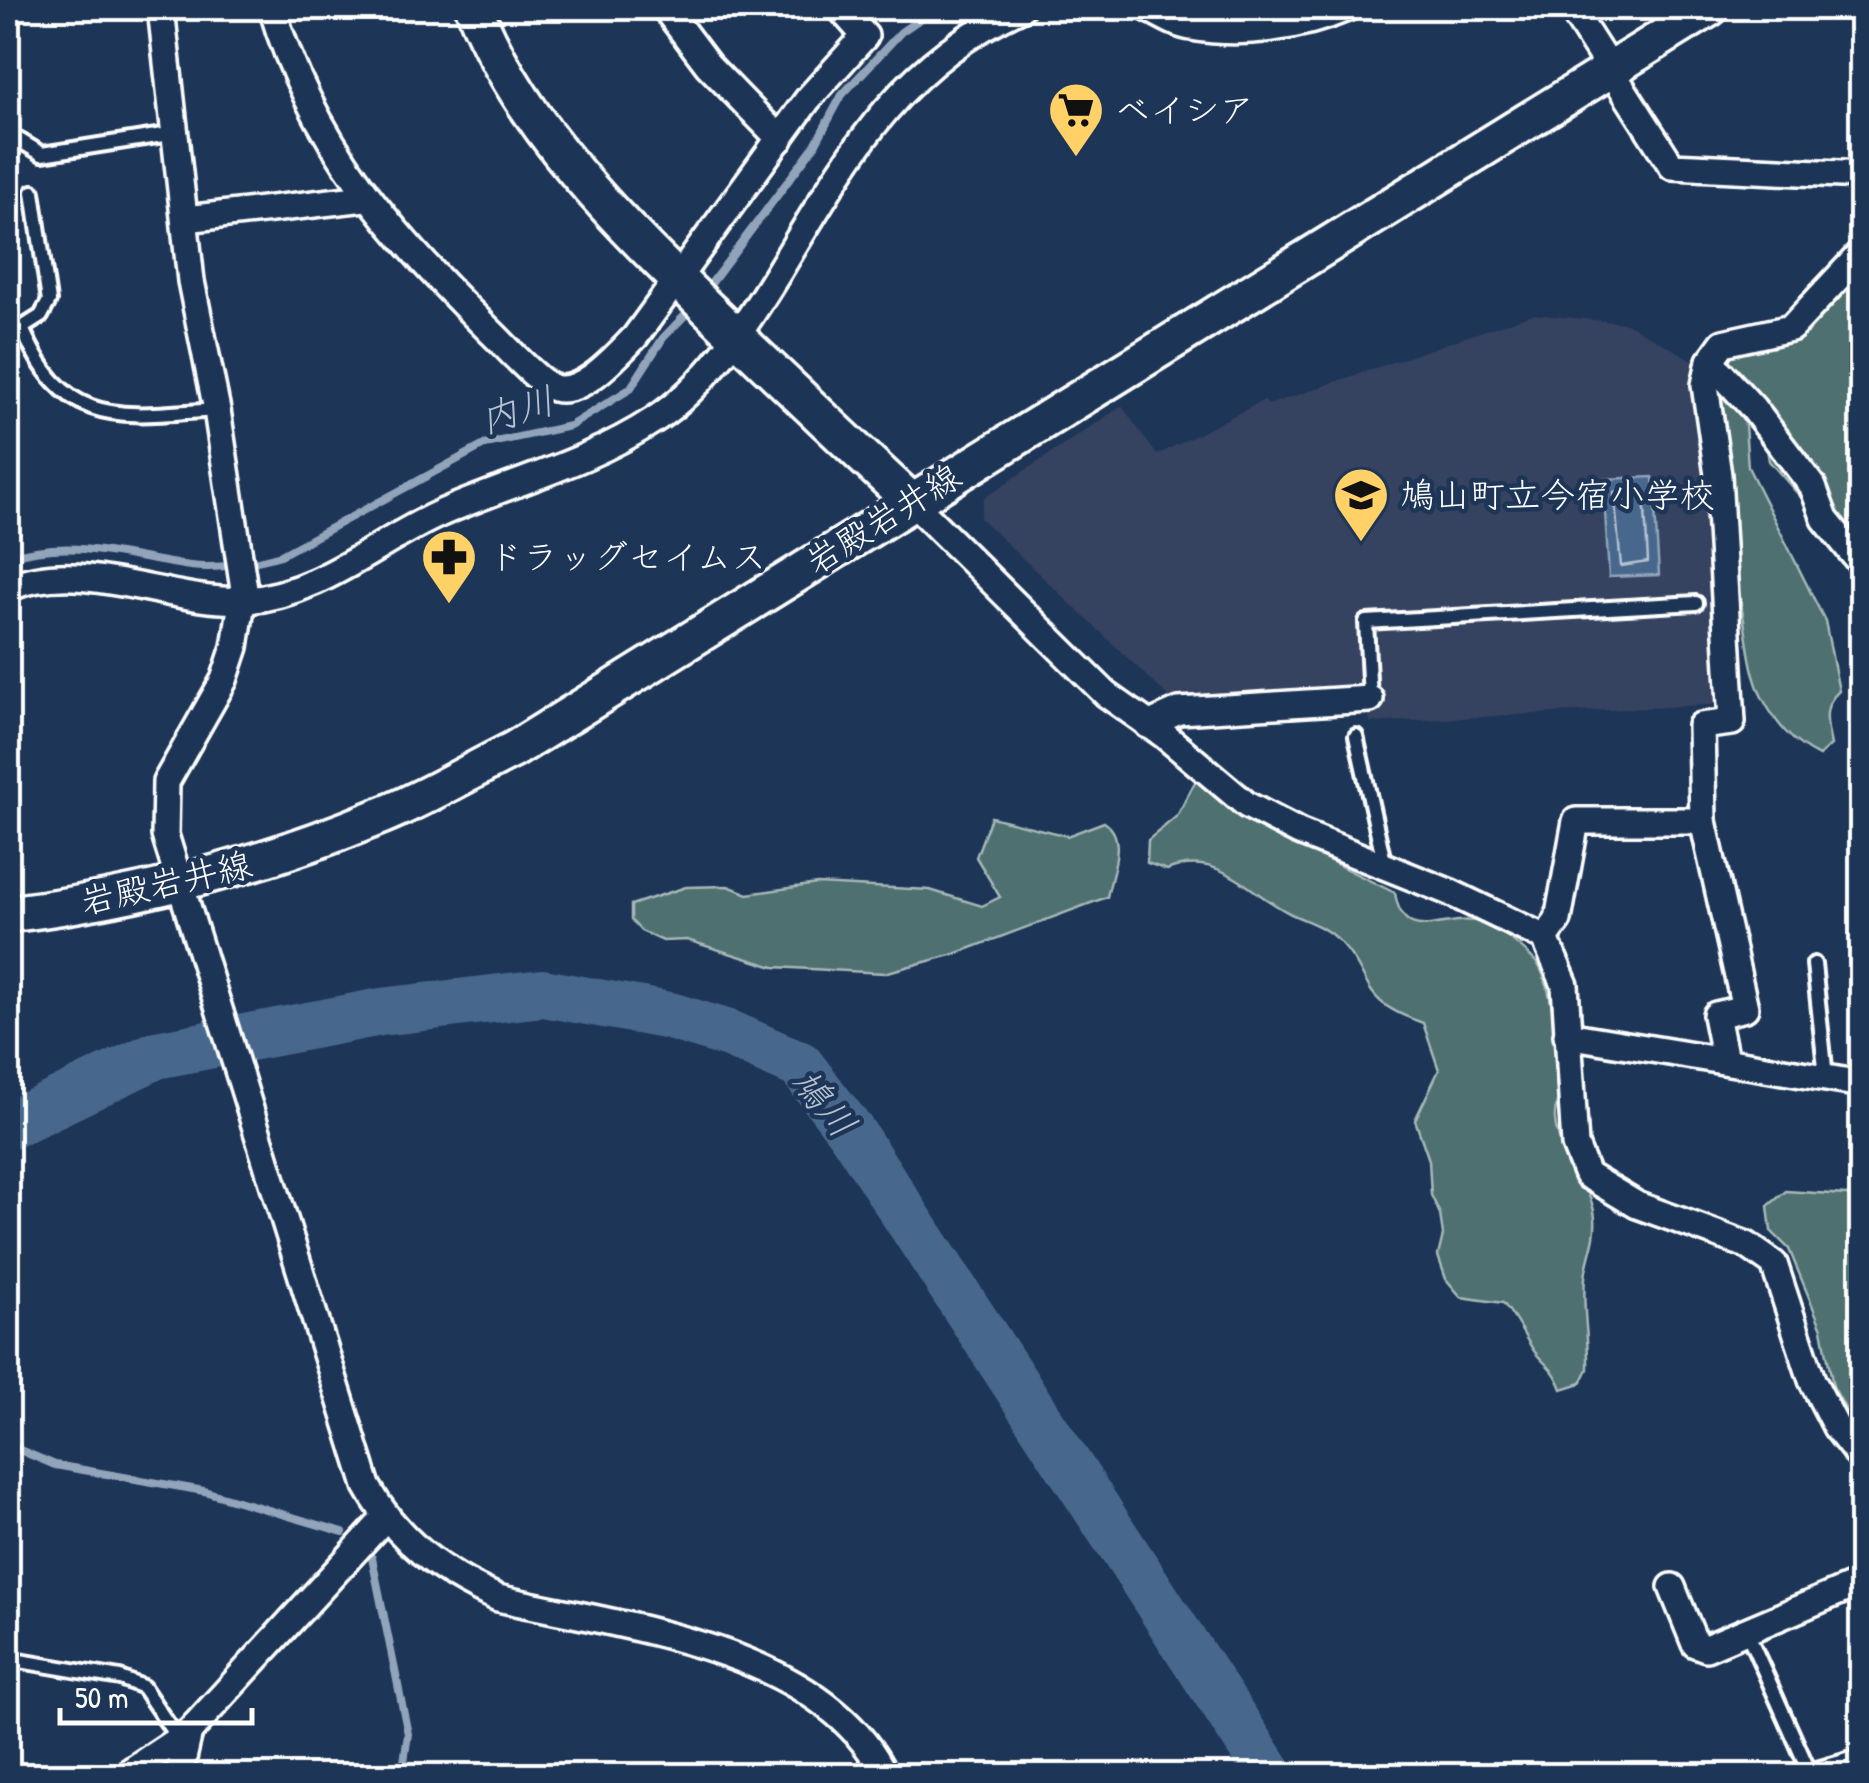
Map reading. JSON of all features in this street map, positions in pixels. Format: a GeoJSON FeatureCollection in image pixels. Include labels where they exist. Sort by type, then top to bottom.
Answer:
{"type":"FeatureCollection","features":[{"type":"Feature","properties":{"kind":"main road"},"geometry":{"type":"LineString","coordinates":[[474,8],[543,128],[579,176],[678,279],[912,502]]}},
{"type":"Feature","properties":{"kind":"main road","name":"岩殿岩井線"},"geometry":{"type":"LineString","coordinates":[[8,914],[180,884],[266,860],[386,814],[513,750],[1710,8]]}},
{"type":"Feature","properties":{"kind":"street"},"geometry":{"type":"LineString","coordinates":[[162,8],[191,281],[217,410],[243,595],[235,647],[224,680],[166,782],[165,835],[354,1450],[385,1518],[441,1569],[498,1598],[703,1645],[808,1692],[859,1736],[885,1776]]}},
{"type":"Feature","properties":{"kind":"street"},"geometry":{"type":"LineString","coordinates":[[272,8],[295,74],[320,128],[364,198],[447,289],[552,388],[570,388],[606,366],[635,338],[780,138],[843,56],[865,36],[840,8]]}},
{"type":"Feature","properties":{"kind":"street"},"geometry":{"type":"LineString","coordinates":[[666,8],[708,66],[780,138]]}},
{"type":"Feature","properties":{"kind":"street"},"geometry":{"type":"LineString","coordinates":[[8,588],[46,579],[107,580],[243,595],[305,588],[438,515],[608,447],[658,418],[738,337],[878,117],[929,64],[980,29],[1021,8]]}},
{"type":"Feature","properties":{"kind":"street"},"geometry":{"type":"LineString","coordinates":[[1147,8],[1188,27],[1251,30],[1316,22],[1348,8]]}},
{"type":"Feature","properties":{"kind":"street"},"geometry":{"type":"LineString","coordinates":[[1571,8],[1672,166],[1862,175]]}},
{"type":"Feature","properties":{"kind":"street"},"geometry":{"type":"LineString","coordinates":[[186,219],[364,198]]}},
{"type":"Feature","properties":{"kind":"street"},"geometry":{"type":"LineString","coordinates":[[1725,1060],[1716,1014],[1745,1008],[1703,821],[1701,726],[1732,722],[1718,475],[1705,386],[1710,361],[1723,343],[1791,328],[1862,252]]}},
{"type":"Feature","properties":{"kind":"street"},"geometry":{"type":"LineString","coordinates":[[1710,361],[1753,408],[1813,487],[1825,518],[1862,565]]}},
{"type":"Feature","properties":{"kind":"street"},"geometry":{"type":"LineString","coordinates":[[912,502],[1106,694],[1247,805],[1545,938],[1564,985],[1575,1145],[1587,1175],[1637,1205],[1747,1244],[1774,1264],[1812,1380],[1836,1427],[1862,1460]]}},
{"type":"Feature","properties":{"kind":"street"},"geometry":{"type":"LineString","coordinates":[[1148,725],[1179,711],[1370,700]]}},
{"type":"Feature","properties":{"kind":"street"},"geometry":{"type":"LineString","coordinates":[[1545,938],[1558,920],[1576,821],[1703,821]]}},
{"type":"Feature","properties":{"kind":"street"},"geometry":{"type":"LineString","coordinates":[[1567,1036],[1862,1084]]}},
{"type":"Feature","properties":{"kind":"street"},"geometry":{"type":"LineString","coordinates":[[123,1776],[184,1735],[385,1518]]}},
{"type":"Feature","properties":{"kind":"street"},"geometry":{"type":"LineString","coordinates":[[1672,1587],[1695,1644],[1706,1648],[1862,1582]]}},
{"type":"Feature","properties":{"kind":"street"},"geometry":{"type":"LineString","coordinates":[[179,1776],[184,1735]]}},
{"type":"Feature","properties":{"kind":"lane"},"geometry":{"type":"LineString","coordinates":[[8,140],[19,140],[42,154],[56,154],[176,134]]}},
{"type":"Feature","properties":{"kind":"lane"},"geometry":{"type":"LineString","coordinates":[[33,192],[50,287],[42,316],[15,330],[62,393],[85,408],[129,413],[217,410]]}},
{"type":"Feature","properties":{"kind":"lane"},"geometry":{"type":"LineString","coordinates":[[1370,700],[1366,622],[1696,603]]}},
{"type":"Feature","properties":{"kind":"lane"},"geometry":{"type":"LineString","coordinates":[[1356,736],[1386,869]]}},
{"type":"Feature","properties":{"kind":"lane"},"geometry":{"type":"LineString","coordinates":[[1814,964],[1826,1077]]}},
{"type":"Feature","properties":{"kind":"lane"},"geometry":{"type":"LineString","coordinates":[[1746,1630],[1809,1771],[1862,1756]]}},
{"type":"Feature","properties":{"kind":"lane"},"geometry":{"type":"LineString","coordinates":[[8,1660],[120,1678],[143,1687],[184,1735]]}},
{"type":"Feature","properties":{"kind":"shaded area","name":"鳩山町立今宿小学校"},"geometry":{"type":"Polygon","coordinates":[[[1532,314],[1626,323],[1698,363],[1724,704],[1370,723],[1366,683],[1170,698],[980,518],[984,498],[1122,406],[1157,455],[1264,400],[1268,405],[1532,314]]]}},
{"type":"Feature","properties":{"kind":"green space"},"geometry":{"type":"Polygon","coordinates":[[[1861,265],[1861,566],[1769,461],[1758,392],[1723,367],[1728,354],[1800,335],[1861,265]]]}},
{"type":"Feature","properties":{"kind":"green space"},"geometry":{"type":"Polygon","coordinates":[[[1718,382],[1744,411],[1748,467],[1825,621],[1839,691],[1828,710],[1831,745],[1819,756],[1779,724],[1755,678],[1727,504],[1715,394],[1718,382]]]}},
{"type":"Feature","properties":{"kind":"green space"},"geometry":{"type":"Polygon","coordinates":[[[1196,780],[1265,829],[1395,893],[1407,920],[1427,925],[1466,920],[1487,924],[1536,962],[1547,987],[1554,1022],[1559,1076],[1557,1132],[1588,1193],[1595,1218],[1584,1289],[1588,1369],[1581,1383],[1562,1389],[1503,1303],[1461,1297],[1446,1279],[1438,1256],[1443,1235],[1440,1214],[1431,1195],[1429,1160],[1415,1120],[1439,1070],[1423,1023],[1386,1006],[1376,997],[1338,940],[1232,876],[1202,865],[1167,870],[1147,863],[1148,840],[1177,816],[1196,780]]]}},
{"type":"Feature","properties":{"kind":"green space"},"geometry":{"type":"Polygon","coordinates":[[[991,817],[1067,836],[1104,822],[1117,846],[1107,897],[955,954],[884,973],[774,967],[687,940],[663,941],[641,931],[631,920],[631,905],[686,887],[728,886],[748,894],[817,884],[930,890],[982,906],[1000,897],[976,857],[991,817]]]}},
{"type":"Feature","properties":{"kind":"green space"},"geometry":{"type":"Polygon","coordinates":[[[1786,1191],[1861,1196],[1861,1438],[1833,1386],[1822,1329],[1789,1249],[1771,1231],[1768,1206],[1786,1191]]]}},
{"type":"Feature","properties":{"kind":"water"},"geometry":{"type":"Polygon","coordinates":[[[1653,477],[1659,575],[1609,577],[1603,479],[1653,477]]]}},
{"type":"Feature","properties":{"kind":"waterway","name":"内川"},"geometry":{"type":"LineString","coordinates":[[704,293],[815,145],[842,95],[901,32],[936,8]]}},
{"type":"Feature","properties":{"kind":"waterway","name":"内川"},"geometry":{"type":"LineString","coordinates":[[8,557],[33,551],[78,549],[213,567],[281,555],[486,444],[570,426],[630,389],[663,338],[692,308]]}},
{"type":"Feature","properties":{"kind":"waterway","name":"鳩川"},"geometry":{"type":"LineString","coordinates":[[8,1126],[156,1055],[381,1012],[543,993],[670,1016],[729,1034],[800,1065],[852,1133],[1271,1776]]}},
{"type":"Feature","properties":{"kind":"waterway"},"geometry":{"type":"LineString","coordinates":[[8,1445],[55,1465],[204,1491],[343,1532]]}},
{"type":"Feature","properties":{"kind":"waterway"},"geometry":{"type":"LineString","coordinates":[[372,1558],[408,1734],[402,1776]]}},
{"type":"Feature","properties":{"kind":"place","name":"ベイシア"},"geometry":{"type":"Point","coordinates":[1076,159]}},
{"type":"Feature","properties":{"kind":"place","name":"鳩山町立今宿小学校"},"geometry":{"type":"Point","coordinates":[1361,544]}},
{"type":"Feature","properties":{"kind":"place","name":"ドラッグセイムス"},"geometry":{"type":"Point","coordinates":[449,606]}}]}
